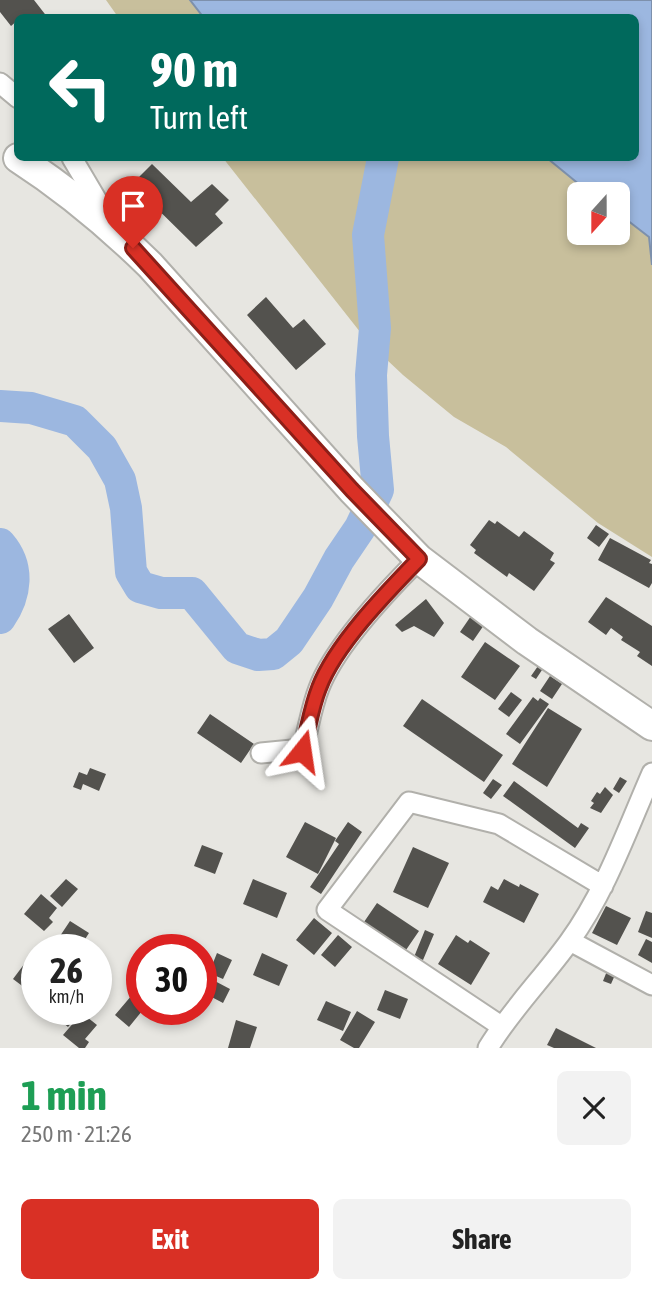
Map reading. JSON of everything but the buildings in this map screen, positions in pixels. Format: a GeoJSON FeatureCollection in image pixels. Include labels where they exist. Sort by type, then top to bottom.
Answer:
{"type":"FeatureCollection","features":[{"type":"Feature","properties":{"kind":"main road"},"geometry":{"type":"LineString","coordinates":[[24,161],[55,181],[116,232],[150,265],[414,555],[527,641],[652,726]]}},
{"type":"Feature","properties":{"kind":"street"},"geometry":{"type":"LineString","coordinates":[[0,83],[14,95]]}},
{"type":"Feature","properties":{"kind":"street"},"geometry":{"type":"LineString","coordinates":[[74,161],[116,232]]}},
{"type":"Feature","properties":{"kind":"street"},"geometry":{"type":"LineString","coordinates":[[261,753],[302,751],[319,688],[329,667],[414,555]]}},
{"type":"Feature","properties":{"kind":"street"},"geometry":{"type":"LineString","coordinates":[[488,1048],[501,1026],[570,941],[603,886],[652,773]]}},
{"type":"Feature","properties":{"kind":"street"},"geometry":{"type":"LineString","coordinates":[[501,1026],[327,910],[409,802],[499,824],[603,886]]}},
{"type":"Feature","properties":{"kind":"street"},"geometry":{"type":"LineString","coordinates":[[570,941],[652,985]]}},
{"type":"Feature","properties":{"kind":"shaded area"},"geometry":{"type":"Polygon","coordinates":[[[106,0],[190,0],[202,14],[116,14],[106,0]]]}},
{"type":"Feature","properties":{"kind":"shaded area"},"geometry":{"type":"Polygon","coordinates":[[[225,161],[551,161],[576,182],[567,182],[567,245],[630,245],[630,222],[649,237],[652,265],[652,557],[598,523],[506,447],[454,417],[368,342],[225,161]]]}},
{"type":"Feature","properties":{"kind":"water"},"geometry":{"type":"Polygon","coordinates":[[[190,0],[652,0],[652,265],[649,237],[630,222],[630,182],[576,182],[551,161],[639,161],[639,14],[201,14],[190,0]]]}},
{"type":"Feature","properties":{"kind":"waterway"},"geometry":{"type":"LineString","coordinates":[[0,406],[31,408],[75,421],[102,448],[120,480],[126,508],[131,572],[140,587],[161,593],[192,593],[237,648],[258,655],[273,654],[289,641],[318,598],[360,528],[378,490],[371,375],[375,328],[368,235],[382,161]]}},
{"type":"Feature","properties":{"kind":"waterway"},"geometry":{"type":"LineString","coordinates":[[0,544],[11,562],[13,571],[10,600],[0,618]]}},
{"type":"Feature","properties":{"kind":"route"},"geometry":{"type":"LineString","coordinates":[[133,248],[352,490],[419,559],[352,635],[329,667],[319,688],[302,751]]}}]}
